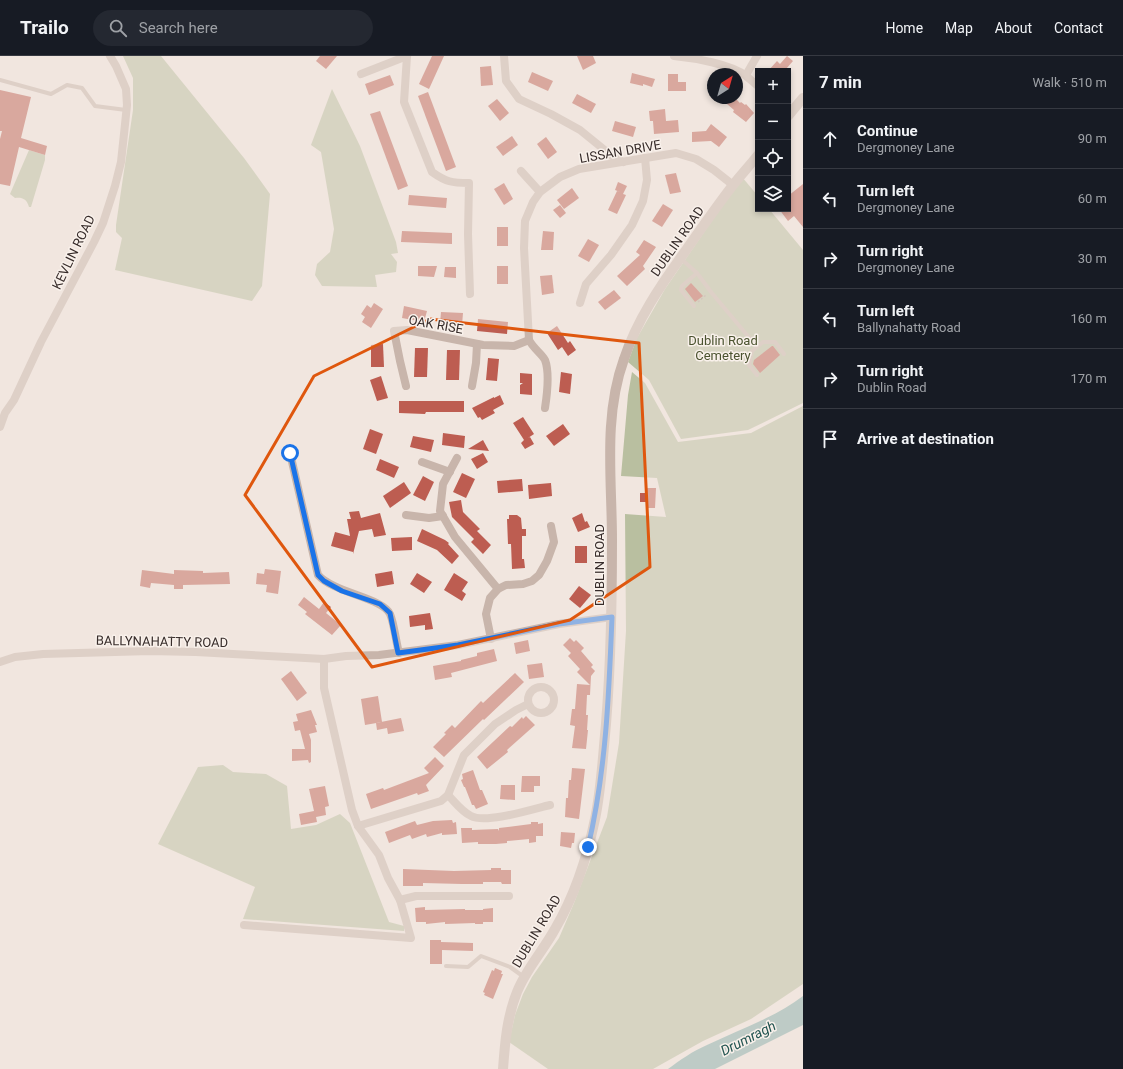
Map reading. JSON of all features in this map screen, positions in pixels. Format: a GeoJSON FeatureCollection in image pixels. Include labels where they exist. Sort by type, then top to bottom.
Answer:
{"type":"FeatureCollection","features":[{"type":"Feature","properties":{"kind":"street","name":"KEVLIN ROAD"},"geometry":{"type":"LineString","coordinates":[[0,427],[5,413],[14,400],[41,342],[94,242],[115,186],[120,162],[126,110],[126,89],[110,56]]}},
{"type":"Feature","properties":{"kind":"street"},"geometry":{"type":"LineString","coordinates":[[361,74],[407,56],[404,102],[432,172],[442,179],[453,183],[469,183],[468,234],[470,294]]}},
{"type":"Feature","properties":{"kind":"street"},"geometry":{"type":"LineString","coordinates":[[504,56],[506,81],[519,99],[580,130],[612,156],[623,162]]}},
{"type":"Feature","properties":{"kind":"street"},"geometry":{"type":"LineString","coordinates":[[674,56],[714,63],[737,70],[746,75],[755,83]]}},
{"type":"Feature","properties":{"kind":"street"},"geometry":{"type":"LineString","coordinates":[[746,75],[757,56]]}},
{"type":"Feature","properties":{"kind":"street"},"geometry":{"type":"LineString","coordinates":[[791,112],[803,98]]}},
{"type":"Feature","properties":{"kind":"street","name":"LISSAN DRIVE"},"geometry":{"type":"LineString","coordinates":[[529,340],[524,221],[533,202],[540,192],[560,177],[579,169],[676,153],[696,159],[714,170],[733,185]]}},
{"type":"Feature","properties":{"kind":"street"},"geometry":{"type":"LineString","coordinates":[[580,303],[586,284],[611,255],[632,225],[642,201],[647,180],[645,158]]}},
{"type":"Feature","properties":{"kind":"street","name":"DUBLIN ROAD"},"geometry":{"type":"LineString","coordinates":[[503,1069],[505,1038],[510,1012],[518,990],[524,977],[566,911],[578,883],[595,819],[603,762],[608,705],[612,617],[610,470],[612,411],[616,384],[632,337],[644,314],[680,258],[733,185],[755,159]]}},
{"type":"Feature","properties":{"kind":"street"},"geometry":{"type":"LineString","coordinates":[[521,171],[540,192]]}},
{"type":"Feature","properties":{"kind":"street","name":"OAK RISE"},"geometry":{"type":"LineString","coordinates":[[406,386],[394,331],[407,330],[483,346],[514,346],[529,340]]}},
{"type":"Feature","properties":{"kind":"street"},"geometry":{"type":"LineString","coordinates":[[529,340],[532,346],[545,360],[548,384],[545,408]]}},
{"type":"Feature","properties":{"kind":"street"},"geometry":{"type":"LineString","coordinates":[[472,386],[476,363],[477,344]]}},
{"type":"Feature","properties":{"kind":"street"},"geometry":{"type":"LineString","coordinates":[[290,453],[318,575],[324,581],[342,591],[380,604],[390,613],[398,653]]}},
{"type":"Feature","properties":{"kind":"street"},"geometry":{"type":"LineString","coordinates":[[457,458],[443,484],[440,510],[456,537],[498,589]]}},
{"type":"Feature","properties":{"kind":"street"},"geometry":{"type":"LineString","coordinates":[[422,462],[450,472]]}},
{"type":"Feature","properties":{"kind":"street"},"geometry":{"type":"LineString","coordinates":[[406,515],[429,518],[443,516]]}},
{"type":"Feature","properties":{"kind":"street"},"geometry":{"type":"LineString","coordinates":[[491,639],[486,614],[490,598],[498,589],[506,585],[523,584],[532,581],[539,575],[547,561],[554,542],[551,526]]}},
{"type":"Feature","properties":{"kind":"street","name":"BALLYNAHATTY ROAD"},"geometry":{"type":"LineString","coordinates":[[0,662],[15,657],[43,654],[150,651],[324,659],[346,656],[379,655],[458,645],[559,624],[612,617]]}},
{"type":"Feature","properties":{"kind":"street"},"geometry":{"type":"LineString","coordinates":[[244,925],[411,938],[400,900],[388,878],[379,855],[358,826],[352,810],[325,690],[324,659]]}},
{"type":"Feature","properties":{"kind":"street"},"geometry":{"type":"LineString","coordinates":[[358,826],[441,801],[448,795],[464,755],[495,724],[528,704]]}},
{"type":"Feature","properties":{"kind":"street"},"geometry":{"type":"LineString","coordinates":[[448,795],[462,810],[472,817],[492,818],[550,805]]}},
{"type":"Feature","properties":{"kind":"street"},"geometry":{"type":"LineString","coordinates":[[400,900],[416,896],[508,896]]}},
{"type":"Feature","properties":{"kind":"lane"},"geometry":{"type":"LineString","coordinates":[[0,80],[51,94],[67,85],[82,88],[95,106],[126,110]]}},
{"type":"Feature","properties":{"kind":"lane"},"geometry":{"type":"LineString","coordinates":[[680,258],[697,273],[757,347]]}},
{"type":"Feature","properties":{"kind":"lane"},"geometry":{"type":"LineString","coordinates":[[694,306],[681,290],[682,286],[697,273]]}},
{"type":"Feature","properties":{"kind":"lane"},"geometry":{"type":"LineString","coordinates":[[757,375],[749,365],[752,351],[763,342],[775,342],[784,354]]}},
{"type":"Feature","properties":{"kind":"lane"},"geometry":{"type":"LineString","coordinates":[[446,966],[468,967],[481,956],[510,967],[524,977]]}},
{"type":"Feature","properties":{"kind":"path"},"geometry":{"type":"LineString","coordinates":[[694,306],[711,292]]}},
{"type":"Feature","properties":{"kind":"highlighted area"},"geometry":{"type":"Polygon","coordinates":[[[430,319],[639,343],[650,567],[570,620],[372,667],[245,495],[314,376],[430,319]]]}},
{"type":"Feature","properties":{"kind":"green space"},"geometry":{"type":"Polygon","coordinates":[[[123,56],[161,56],[244,158],[270,194],[262,286],[252,301],[115,270],[122,238],[116,232],[116,225],[133,110],[133,78],[123,56]]]}},
{"type":"Feature","properties":{"kind":"green space"},"geometry":{"type":"Polygon","coordinates":[[[332,89],[360,146],[396,242],[398,253],[391,254],[397,262],[396,272],[375,275],[377,287],[322,286],[315,275],[317,264],[330,252],[334,229],[321,152],[311,145],[332,89]]]}},
{"type":"Feature","properties":{"kind":"green space"},"geometry":{"type":"Polygon","coordinates":[[[29,150],[45,155],[45,160],[31,207],[29,207],[24,199],[15,198],[10,194],[29,150]]]}},
{"type":"Feature","properties":{"kind":"green space","name":"Dublin Road Cemetery"},"geometry":{"type":"Polygon","coordinates":[[[742,177],[755,192],[755,212],[771,212],[803,250],[803,403],[748,430],[681,439],[649,380],[628,362],[637,338],[665,289],[742,177]]]}},
{"type":"Feature","properties":{"kind":"green space"},"geometry":{"type":"Polygon","coordinates":[[[632,372],[645,383],[678,442],[751,433],[803,406],[803,984],[751,1019],[703,1041],[653,1069],[548,1069],[509,1042],[515,1015],[523,994],[532,977],[559,938],[607,817],[619,743],[626,631],[625,514],[666,517],[657,478],[621,476],[628,395],[632,372]]]}},
{"type":"Feature","properties":{"kind":"green space"},"geometry":{"type":"Polygon","coordinates":[[[223,765],[233,772],[266,774],[287,786],[291,829],[316,825],[340,814],[350,823],[389,922],[404,926],[404,931],[243,919],[255,887],[158,844],[198,767],[223,765]]]}},
{"type":"Feature","properties":{"kind":"water","name":"Drumragh"},"geometry":{"type":"Polygon","coordinates":[[[803,996],[803,1025],[715,1069],[668,1069],[697,1050],[769,1017],[803,996]]]}},
{"type":"Feature","properties":{"kind":"building"},"geometry":{"type":"Polygon","coordinates":[[[320,56],[337,56],[326,69],[316,61],[320,56]]]}},
{"type":"Feature","properties":{"kind":"building"},"geometry":{"type":"Polygon","coordinates":[[[432,56],[444,56],[429,89],[419,84],[432,56]]]}},
{"type":"Feature","properties":{"kind":"building"},"geometry":{"type":"Polygon","coordinates":[[[577,56],[593,56],[596,63],[583,70],[577,56]]]}},
{"type":"Feature","properties":{"kind":"building"},"geometry":{"type":"Polygon","coordinates":[[[787,56],[793,61],[787,68],[771,68],[777,61],[780,64],[787,56]]]}},
{"type":"Feature","properties":{"kind":"building"},"geometry":{"type":"Polygon","coordinates":[[[491,66],[493,85],[481,86],[480,67],[491,66]]]}},
{"type":"Feature","properties":{"kind":"building"},"geometry":{"type":"Polygon","coordinates":[[[532,72],[553,81],[548,91],[528,82],[532,72]]]}},
{"type":"Feature","properties":{"kind":"building"},"geometry":{"type":"Polygon","coordinates":[[[632,73],[655,79],[652,87],[643,84],[643,86],[630,83],[632,73]]]}},
{"type":"Feature","properties":{"kind":"building"},"geometry":{"type":"Polygon","coordinates":[[[668,74],[678,74],[678,82],[686,82],[686,91],[668,91],[668,74]]]}},
{"type":"Feature","properties":{"kind":"building"},"geometry":{"type":"Polygon","coordinates":[[[390,75],[394,85],[369,95],[365,84],[390,75]]]}},
{"type":"Feature","properties":{"kind":"building"},"geometry":{"type":"Polygon","coordinates":[[[0,90],[31,97],[21,138],[47,146],[45,155],[19,147],[10,186],[0,184],[0,139],[2,131],[0,131],[0,90]]]}},
{"type":"Feature","properties":{"kind":"building"},"geometry":{"type":"Polygon","coordinates":[[[428,92],[456,167],[446,171],[418,96],[428,92]]]}},
{"type":"Feature","properties":{"kind":"building"},"geometry":{"type":"Polygon","coordinates":[[[577,94],[596,104],[591,113],[572,103],[577,94]]]}},
{"type":"Feature","properties":{"kind":"building"},"geometry":{"type":"Polygon","coordinates":[[[497,99],[509,113],[500,121],[488,106],[497,99]]]}},
{"type":"Feature","properties":{"kind":"building"},"geometry":{"type":"Polygon","coordinates":[[[727,104],[746,104],[754,113],[746,122],[733,112],[734,110],[727,104]]]}},
{"type":"Feature","properties":{"kind":"building"},"geometry":{"type":"Polygon","coordinates":[[[665,109],[666,121],[678,120],[679,132],[654,134],[653,121],[650,121],[649,111],[665,109]]]}},
{"type":"Feature","properties":{"kind":"building"},"geometry":{"type":"Polygon","coordinates":[[[380,111],[408,186],[398,190],[370,114],[380,111]]]}},
{"type":"Feature","properties":{"kind":"building"},"geometry":{"type":"Polygon","coordinates":[[[615,121],[636,127],[633,137],[612,131],[615,121]]]}},
{"type":"Feature","properties":{"kind":"building"},"geometry":{"type":"Polygon","coordinates":[[[711,124],[727,137],[719,147],[711,141],[692,142],[692,132],[706,131],[711,124]]]}},
{"type":"Feature","properties":{"kind":"building"},"geometry":{"type":"Polygon","coordinates":[[[512,136],[518,145],[503,156],[496,147],[512,136]]]}},
{"type":"Feature","properties":{"kind":"building"},"geometry":{"type":"Polygon","coordinates":[[[546,137],[557,152],[548,159],[537,144],[546,137]]]}},
{"type":"Feature","properties":{"kind":"building"},"geometry":{"type":"Polygon","coordinates":[[[676,173],[681,192],[670,194],[665,175],[676,173]]]}},
{"type":"Feature","properties":{"kind":"building"},"geometry":{"type":"Polygon","coordinates":[[[618,182],[627,186],[623,194],[626,195],[617,214],[608,210],[617,191],[620,192],[615,190],[618,182]]]}},
{"type":"Feature","properties":{"kind":"building"},"geometry":{"type":"Polygon","coordinates":[[[504,183],[513,199],[504,205],[494,189],[504,183]]]}},
{"type":"Feature","properties":{"kind":"building"},"geometry":{"type":"Polygon","coordinates":[[[803,184],[803,227],[794,216],[788,221],[781,212],[791,212],[791,194],[803,184]]]}},
{"type":"Feature","properties":{"kind":"building"},"geometry":{"type":"Polygon","coordinates":[[[572,188],[579,198],[564,209],[557,200],[572,188]]]}},
{"type":"Feature","properties":{"kind":"building"},"geometry":{"type":"Polygon","coordinates":[[[409,195],[447,198],[446,208],[408,205],[409,195]]]}},
{"type":"Feature","properties":{"kind":"building"},"geometry":{"type":"Polygon","coordinates":[[[663,204],[673,210],[662,227],[652,221],[663,204]]]}},
{"type":"Feature","properties":{"kind":"building"},"geometry":{"type":"Polygon","coordinates":[[[560,205],[566,213],[560,218],[553,210],[560,205]]]}},
{"type":"Feature","properties":{"kind":"building"},"geometry":{"type":"Polygon","coordinates":[[[497,227],[508,227],[508,246],[497,246],[497,227]]]}},
{"type":"Feature","properties":{"kind":"building"},"geometry":{"type":"Polygon","coordinates":[[[402,231],[452,233],[452,244],[401,242],[402,231]]]}},
{"type":"Feature","properties":{"kind":"building"},"geometry":{"type":"Polygon","coordinates":[[[543,231],[554,232],[553,250],[541,250],[543,231]]]}},
{"type":"Feature","properties":{"kind":"building"},"geometry":{"type":"Polygon","coordinates":[[[588,239],[599,245],[589,262],[578,256],[588,239]]]}},
{"type":"Feature","properties":{"kind":"building"},"geometry":{"type":"Polygon","coordinates":[[[644,240],[656,247],[643,266],[645,269],[627,286],[617,276],[640,255],[636,252],[644,240]]]}},
{"type":"Feature","properties":{"kind":"building"},"geometry":{"type":"Polygon","coordinates":[[[418,266],[437,266],[434,277],[418,276],[418,266]]]}},
{"type":"Feature","properties":{"kind":"building"},"geometry":{"type":"Polygon","coordinates":[[[497,266],[508,266],[508,284],[497,284],[497,266]]]}},
{"type":"Feature","properties":{"kind":"building"},"geometry":{"type":"Polygon","coordinates":[[[445,267],[456,267],[456,278],[444,277],[445,267]]]}},
{"type":"Feature","properties":{"kind":"building"},"geometry":{"type":"Polygon","coordinates":[[[552,275],[554,293],[542,295],[540,276],[552,275]]]}},
{"type":"Feature","properties":{"kind":"building"},"geometry":{"type":"Polygon","coordinates":[[[691,283],[703,296],[695,302],[685,289],[691,283]]]}},
{"type":"Feature","properties":{"kind":"building"},"geometry":{"type":"Polygon","coordinates":[[[614,290],[621,298],[605,310],[598,302],[614,290]]]}},
{"type":"Feature","properties":{"kind":"building"},"geometry":{"type":"Polygon","coordinates":[[[374,303],[383,309],[371,328],[362,322],[365,317],[361,314],[367,305],[371,308],[374,303]]]}},
{"type":"Feature","properties":{"kind":"building"},"geometry":{"type":"Polygon","coordinates":[[[404,306],[427,311],[424,322],[402,318],[404,306]]]}},
{"type":"Feature","properties":{"kind":"building"},"geometry":{"type":"Polygon","coordinates":[[[441,312],[463,313],[462,325],[440,324],[441,312]]]}},
{"type":"Feature","properties":{"kind":"building"},"geometry":{"type":"Polygon","coordinates":[[[478,319],[508,322],[507,334],[477,331],[478,319]]]}},
{"type":"Feature","properties":{"kind":"building"},"geometry":{"type":"Polygon","coordinates":[[[557,326],[568,343],[570,341],[576,350],[568,356],[562,347],[558,350],[547,333],[557,326]]]}},
{"type":"Feature","properties":{"kind":"building"},"geometry":{"type":"Polygon","coordinates":[[[383,344],[384,367],[371,367],[371,345],[383,344]]]}},
{"type":"Feature","properties":{"kind":"building"},"geometry":{"type":"Polygon","coordinates":[[[772,346],[780,355],[760,373],[753,364],[754,360],[772,346]]]}},
{"type":"Feature","properties":{"kind":"building"},"geometry":{"type":"Polygon","coordinates":[[[415,348],[428,348],[427,377],[414,377],[415,348]]]}},
{"type":"Feature","properties":{"kind":"building"},"geometry":{"type":"Polygon","coordinates":[[[447,350],[460,350],[459,380],[446,380],[447,350]]]}},
{"type":"Feature","properties":{"kind":"building"},"geometry":{"type":"Polygon","coordinates":[[[488,358],[499,359],[497,381],[486,380],[488,358]]]}},
{"type":"Feature","properties":{"kind":"building"},"geometry":{"type":"Polygon","coordinates":[[[561,372],[572,374],[570,394],[559,392],[561,372]]]}},
{"type":"Feature","properties":{"kind":"building"},"geometry":{"type":"Polygon","coordinates":[[[520,373],[532,374],[532,395],[520,394],[520,385],[523,383],[520,383],[520,373]]]}},
{"type":"Feature","properties":{"kind":"building"},"geometry":{"type":"Polygon","coordinates":[[[381,376],[388,398],[377,401],[370,380],[381,376]]]}},
{"type":"Feature","properties":{"kind":"building"},"geometry":{"type":"Polygon","coordinates":[[[500,395],[504,404],[493,410],[495,413],[482,420],[480,417],[478,418],[472,408],[500,395]]]}},
{"type":"Feature","properties":{"kind":"building"},"geometry":{"type":"Polygon","coordinates":[[[399,401],[464,401],[464,412],[426,412],[425,414],[399,413],[399,401]]]}},
{"type":"Feature","properties":{"kind":"building"},"geometry":{"type":"Polygon","coordinates":[[[523,417],[534,434],[528,438],[530,437],[534,444],[525,449],[521,443],[524,440],[513,423],[523,417]]]}},
{"type":"Feature","properties":{"kind":"building"},"geometry":{"type":"Polygon","coordinates":[[[563,424],[570,434],[554,446],[546,436],[563,424]]]}},
{"type":"Feature","properties":{"kind":"building"},"geometry":{"type":"Polygon","coordinates":[[[370,429],[383,434],[376,454],[363,449],[370,429]]]}},
{"type":"Feature","properties":{"kind":"building"},"geometry":{"type":"Polygon","coordinates":[[[443,433],[465,436],[464,448],[442,445],[443,433]]]}},
{"type":"Feature","properties":{"kind":"building"},"geometry":{"type":"Polygon","coordinates":[[[413,436],[434,440],[431,452],[410,447],[413,436]]]}},
{"type":"Feature","properties":{"kind":"building"},"geometry":{"type":"Polygon","coordinates":[[[483,440],[489,451],[468,449],[483,440]]]}},
{"type":"Feature","properties":{"kind":"building"},"geometry":{"type":"Polygon","coordinates":[[[483,453],[488,462],[477,469],[471,459],[483,453]]]}},
{"type":"Feature","properties":{"kind":"building"},"geometry":{"type":"Polygon","coordinates":[[[380,459],[399,467],[394,478],[376,470],[380,459]]]}},
{"type":"Feature","properties":{"kind":"building"},"geometry":{"type":"Polygon","coordinates":[[[462,473],[475,479],[466,498],[453,492],[462,473]]]}},
{"type":"Feature","properties":{"kind":"building"},"geometry":{"type":"Polygon","coordinates":[[[423,476],[434,482],[425,501],[413,495],[423,476]]]}},
{"type":"Feature","properties":{"kind":"building"},"geometry":{"type":"Polygon","coordinates":[[[522,479],[523,491],[498,493],[497,481],[522,479]]]}},
{"type":"Feature","properties":{"kind":"building"},"geometry":{"type":"Polygon","coordinates":[[[404,482],[411,493],[390,508],[383,496],[404,482]]]}},
{"type":"Feature","properties":{"kind":"building"},"geometry":{"type":"Polygon","coordinates":[[[551,483],[552,496],[529,499],[528,485],[551,483]]]}},
{"type":"Feature","properties":{"kind":"building"},"geometry":{"type":"Polygon","coordinates":[[[647,488],[656,488],[655,508],[647,508],[647,502],[640,502],[640,493],[647,493],[647,488]]]}},
{"type":"Feature","properties":{"kind":"building"},"geometry":{"type":"Polygon","coordinates":[[[461,500],[463,512],[480,529],[477,531],[491,545],[483,554],[471,542],[474,539],[452,517],[449,502],[461,500]]]}},
{"type":"Feature","properties":{"kind":"building"},"geometry":{"type":"Polygon","coordinates":[[[359,511],[361,518],[380,513],[386,535],[374,537],[372,529],[359,531],[353,554],[353,552],[331,546],[335,532],[350,536],[347,519],[351,519],[349,512],[359,511]]]}},
{"type":"Feature","properties":{"kind":"building"},"geometry":{"type":"Polygon","coordinates":[[[582,513],[585,522],[587,521],[590,527],[578,532],[572,518],[582,513]]]}},
{"type":"Feature","properties":{"kind":"building"},"geometry":{"type":"Polygon","coordinates":[[[509,515],[517,515],[521,518],[522,529],[526,529],[526,536],[522,536],[522,559],[524,559],[525,568],[512,569],[511,544],[508,544],[507,519],[509,519],[509,515]]]}},
{"type":"Feature","properties":{"kind":"building"},"geometry":{"type":"Polygon","coordinates":[[[422,529],[449,543],[448,544],[459,556],[452,564],[437,550],[417,541],[422,529]]]}},
{"type":"Feature","properties":{"kind":"building"},"geometry":{"type":"Polygon","coordinates":[[[412,537],[412,550],[392,551],[391,538],[412,537]]]}},
{"type":"Feature","properties":{"kind":"building"},"geometry":{"type":"Polygon","coordinates":[[[575,546],[587,546],[587,563],[575,563],[575,546]]]}},
{"type":"Feature","properties":{"kind":"building"},"geometry":{"type":"Polygon","coordinates":[[[265,569],[281,571],[278,594],[266,592],[267,585],[256,584],[257,573],[264,574],[265,569]]]}},
{"type":"Feature","properties":{"kind":"building"},"geometry":{"type":"Polygon","coordinates":[[[142,570],[174,574],[174,570],[203,571],[203,573],[229,572],[230,584],[183,585],[183,589],[174,589],[174,585],[151,583],[150,588],[140,586],[142,570]]]}},
{"type":"Feature","properties":{"kind":"building"},"geometry":{"type":"Polygon","coordinates":[[[392,571],[394,584],[377,587],[375,574],[392,571]]]}},
{"type":"Feature","properties":{"kind":"building"},"geometry":{"type":"Polygon","coordinates":[[[417,573],[432,582],[424,593],[410,584],[417,573]]]}},
{"type":"Feature","properties":{"kind":"building"},"geometry":{"type":"Polygon","coordinates":[[[454,573],[468,582],[462,591],[466,594],[462,601],[444,590],[454,573]]]}},
{"type":"Feature","properties":{"kind":"building"},"geometry":{"type":"Polygon","coordinates":[[[579,586],[591,595],[580,608],[569,599],[579,586]]]}},
{"type":"Feature","properties":{"kind":"building"},"geometry":{"type":"Polygon","coordinates":[[[304,597],[319,609],[324,602],[331,607],[326,613],[341,625],[332,635],[305,614],[307,612],[298,605],[304,597]]]}},
{"type":"Feature","properties":{"kind":"building"},"geometry":{"type":"Polygon","coordinates":[[[430,613],[433,629],[425,630],[425,625],[410,627],[409,616],[430,613]]]}},
{"type":"Feature","properties":{"kind":"building"},"geometry":{"type":"Polygon","coordinates":[[[570,638],[574,642],[576,640],[584,648],[581,651],[593,665],[591,667],[595,671],[591,676],[590,695],[587,695],[586,715],[588,715],[588,730],[586,749],[572,748],[575,726],[570,725],[572,709],[575,709],[577,684],[590,685],[577,672],[580,669],[568,656],[571,653],[563,645],[570,638]]]}},
{"type":"Feature","properties":{"kind":"building"},"geometry":{"type":"Polygon","coordinates":[[[528,640],[530,651],[516,654],[514,643],[528,640]]]}},
{"type":"Feature","properties":{"kind":"building"},"geometry":{"type":"Polygon","coordinates":[[[494,649],[497,661],[451,673],[452,677],[435,680],[433,666],[461,661],[477,656],[477,653],[494,649]]]}},
{"type":"Feature","properties":{"kind":"building"},"geometry":{"type":"Polygon","coordinates":[[[542,663],[544,677],[529,679],[527,665],[542,663]]]}},
{"type":"Feature","properties":{"kind":"building"},"geometry":{"type":"Polygon","coordinates":[[[291,671],[307,693],[297,701],[281,679],[291,671]]]}},
{"type":"Feature","properties":{"kind":"building"},"geometry":{"type":"Polygon","coordinates":[[[515,673],[524,682],[444,757],[433,747],[446,734],[444,733],[452,725],[455,728],[481,701],[483,703],[515,673]]]}},
{"type":"Feature","properties":{"kind":"building"},"geometry":{"type":"Polygon","coordinates":[[[378,696],[382,722],[365,725],[361,699],[378,696]]]}},
{"type":"Feature","properties":{"kind":"building"},"geometry":{"type":"Polygon","coordinates":[[[311,710],[317,725],[315,725],[317,732],[309,734],[311,740],[311,762],[309,763],[308,760],[292,761],[292,749],[305,749],[300,730],[295,731],[293,722],[298,721],[296,714],[311,710]]]}},
{"type":"Feature","properties":{"kind":"building"},"geometry":{"type":"Polygon","coordinates":[[[526,716],[535,725],[507,750],[508,752],[487,769],[477,757],[510,726],[512,727],[522,717],[523,719],[526,716]]]}},
{"type":"Feature","properties":{"kind":"building"},"geometry":{"type":"Polygon","coordinates":[[[401,718],[404,731],[388,734],[387,728],[377,730],[376,723],[401,718]]]}},
{"type":"Feature","properties":{"kind":"building"},"geometry":{"type":"Polygon","coordinates":[[[435,757],[444,766],[426,785],[429,791],[418,795],[417,793],[371,809],[366,794],[383,788],[384,790],[429,773],[424,768],[435,757]]]}},
{"type":"Feature","properties":{"kind":"building"},"geometry":{"type":"Polygon","coordinates":[[[572,768],[585,769],[579,819],[565,817],[566,798],[568,798],[569,780],[571,780],[572,768]]]}},
{"type":"Feature","properties":{"kind":"building"},"geometry":{"type":"Polygon","coordinates":[[[473,770],[480,790],[482,790],[488,804],[476,809],[474,805],[472,805],[461,780],[463,779],[462,774],[473,770]]]}},
{"type":"Feature","properties":{"kind":"building"},"geometry":{"type":"Polygon","coordinates":[[[522,776],[540,776],[540,786],[534,786],[534,792],[521,792],[522,776]]]}},
{"type":"Feature","properties":{"kind":"building"},"geometry":{"type":"Polygon","coordinates":[[[501,785],[515,785],[515,800],[500,799],[501,785]]]}},
{"type":"Feature","properties":{"kind":"building"},"geometry":{"type":"Polygon","coordinates":[[[325,786],[329,806],[325,807],[326,815],[316,817],[317,822],[301,825],[299,814],[314,811],[309,789],[325,786]]]}},
{"type":"Feature","properties":{"kind":"building"},"geometry":{"type":"Polygon","coordinates":[[[452,820],[453,823],[456,822],[457,834],[442,835],[442,833],[427,837],[426,834],[412,839],[410,835],[389,843],[385,832],[415,821],[417,825],[433,821],[452,820]]]}},
{"type":"Feature","properties":{"kind":"building"},"geometry":{"type":"Polygon","coordinates":[[[531,822],[538,822],[538,824],[543,823],[543,836],[536,836],[536,842],[529,843],[529,839],[507,841],[507,843],[496,844],[478,844],[478,842],[462,843],[461,828],[472,828],[472,830],[498,829],[499,831],[499,828],[531,824],[531,822]]]}},
{"type":"Feature","properties":{"kind":"building"},"geometry":{"type":"Polygon","coordinates":[[[561,832],[575,833],[574,843],[572,843],[571,848],[560,846],[561,832]]]}},
{"type":"Feature","properties":{"kind":"building"},"geometry":{"type":"Polygon","coordinates":[[[491,868],[511,870],[511,884],[502,884],[501,882],[483,882],[483,884],[423,883],[423,886],[403,886],[403,869],[454,871],[491,870],[491,868]]]}},
{"type":"Feature","properties":{"kind":"building"},"geometry":{"type":"Polygon","coordinates":[[[425,907],[425,910],[483,910],[493,908],[493,922],[483,922],[483,924],[445,924],[445,922],[426,924],[426,922],[416,922],[415,908],[425,907]]]}},
{"type":"Feature","properties":{"kind":"building"},"geometry":{"type":"Polygon","coordinates":[[[430,940],[441,940],[441,942],[473,943],[473,951],[442,950],[442,964],[430,964],[430,940]]]}},
{"type":"Feature","properties":{"kind":"building"},"geometry":{"type":"Polygon","coordinates":[[[495,968],[502,971],[501,974],[503,974],[493,999],[484,995],[485,993],[483,992],[492,970],[494,971],[495,968]]]}},
{"type":"Feature","properties":{"kind":"route"},"geometry":{"type":"LineString","coordinates":[[290,453],[318,575],[324,581],[342,591],[380,604],[390,613],[398,653],[458,645],[559,624],[612,617],[608,705],[603,762],[595,819],[588,847]]}}]}
